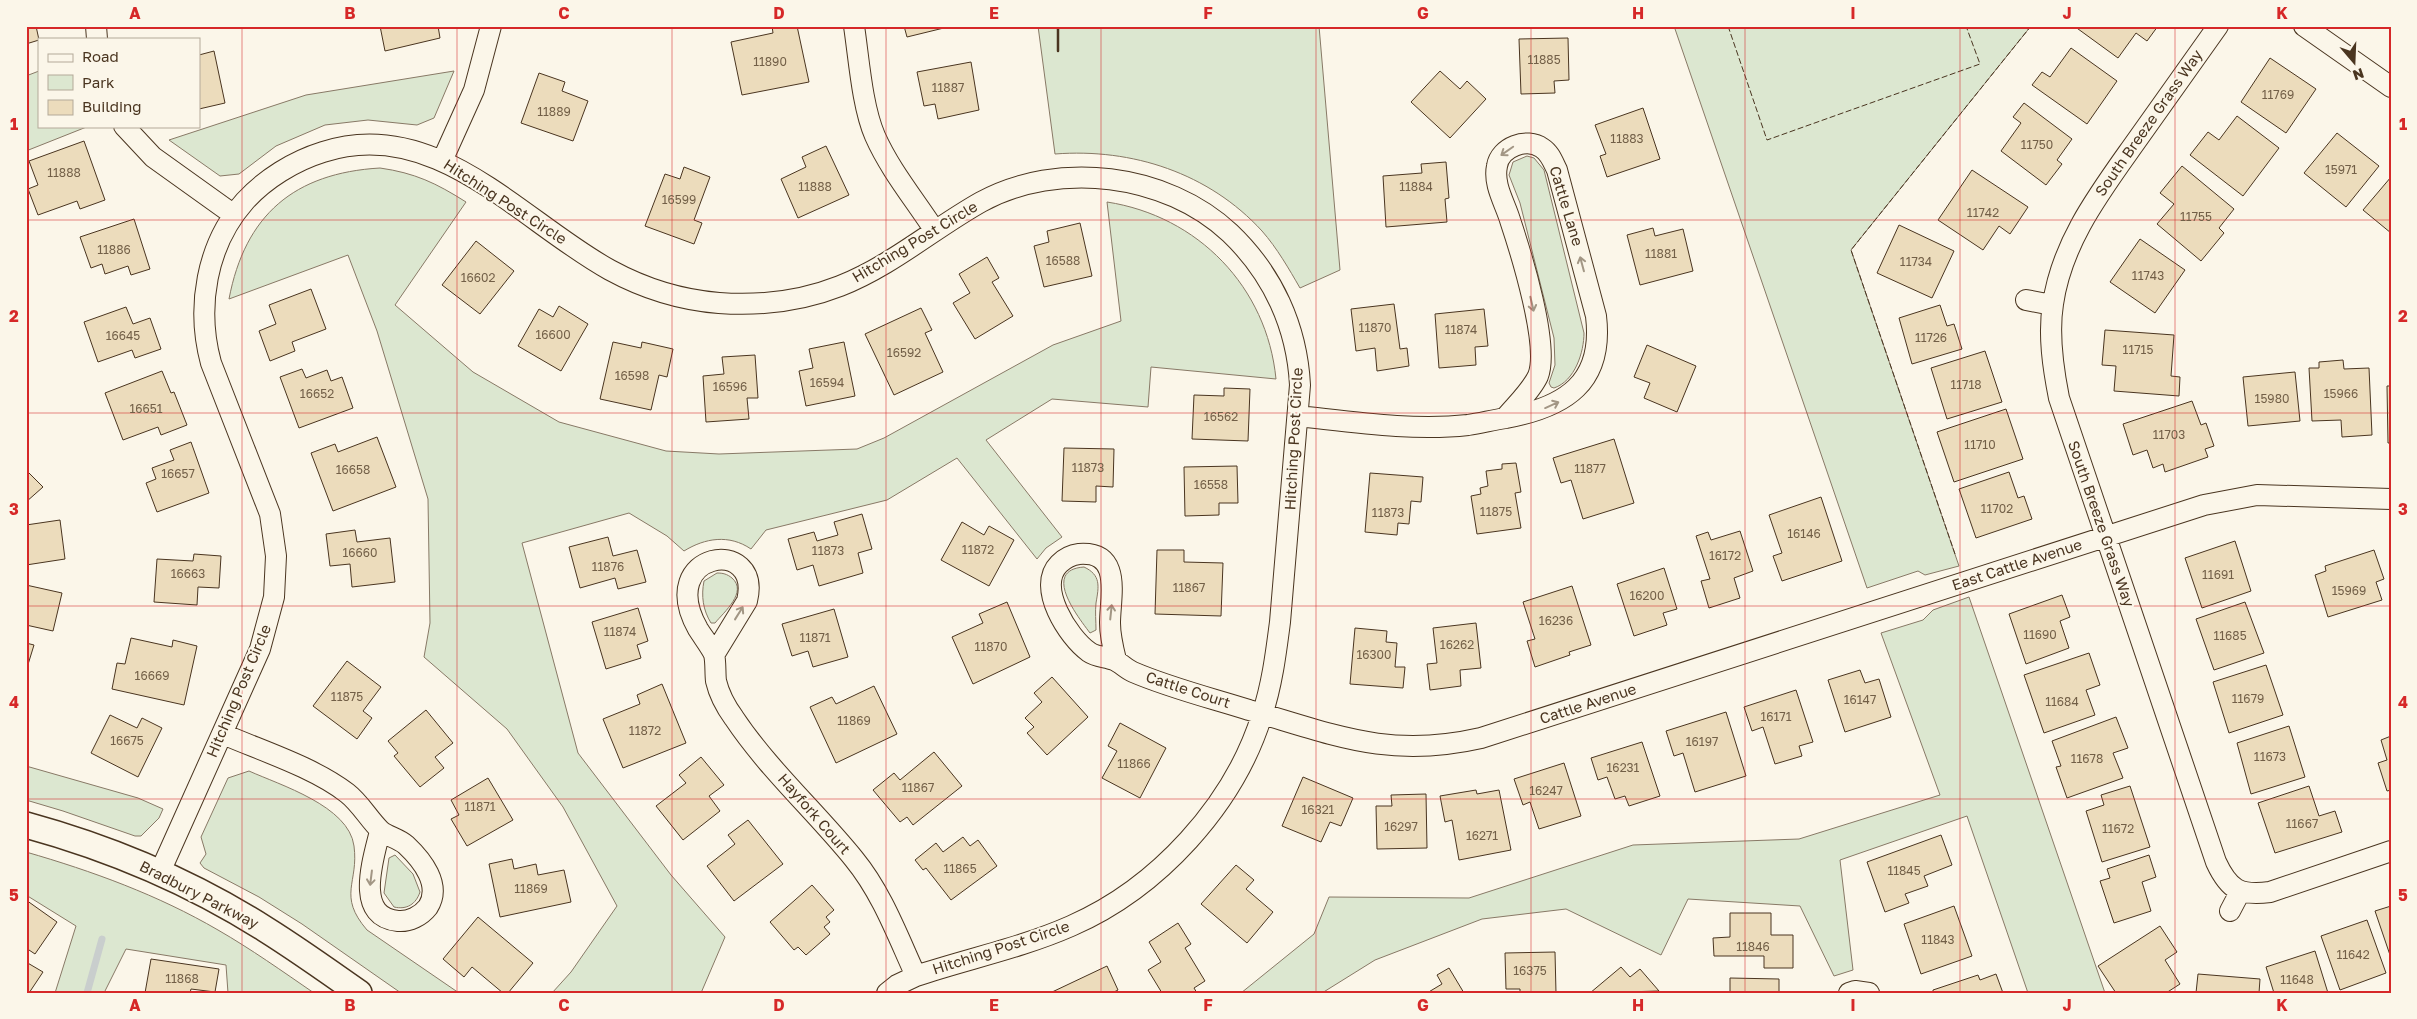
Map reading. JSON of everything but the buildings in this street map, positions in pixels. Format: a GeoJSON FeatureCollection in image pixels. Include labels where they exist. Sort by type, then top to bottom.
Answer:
{"type":"FeatureCollection","features":[{"type":"Feature","properties":{"kind":"street"},"geometry":{"type":"LineString","coordinates":[[442,161],[474,90],[491,26]]}},
{"type":"Feature","properties":{"kind":"street"},"geometry":{"type":"LineString","coordinates":[[854,26],[870,119],[875,135],[894,169],[935,230]]}},
{"type":"Feature","properties":{"kind":"street","name":"South Breeze Grass Way"},"geometry":{"type":"LineString","coordinates":[[2218,26],[2086,213],[2066,255],[2052,305],[2052,352],[2059,398],[2216,862],[2225,879],[2240,892]]}},
{"type":"Feature","properties":{"kind":"street"},"geometry":{"type":"LineString","coordinates":[[2304,26],[2391,87]]}},
{"type":"Feature","properties":{"kind":"street"},"geometry":{"type":"LineString","coordinates":[[126,128],[153,157],[234,215]]}},
{"type":"Feature","properties":{"kind":"street","name":"Cattle Lane"},"geometry":{"type":"LineString","coordinates":[[1298,416],[1365,423],[1427,426],[1469,425],[1526,415],[1547,408],[1572,393],[1592,367],[1599,336],[1596,316],[1557,170],[1550,156],[1542,148],[1532,143],[1510,148],[1500,156],[1497,166],[1496,180],[1513,228],[1542,349],[1538,374],[1533,385],[1505,418]]}},
{"type":"Feature","properties":{"kind":"street","name":"Hitching Post Circle"},"geometry":{"type":"LineString","coordinates":[[160,872],[223,734],[265,635],[274,597],[276,574],[274,533],[270,514],[211,363],[206,343],[205,304],[210,269],[222,235],[234,215],[247,199],[277,174],[300,161],[330,149],[347,146],[382,145],[402,147],[442,161],[466,173],[613,272],[647,287],[678,296],[717,303],[779,301],[836,288],[884,264],[984,200],[1027,184],[1066,178],[1106,179],[1134,183],[1187,203],[1216,222],[1244,247],[1266,277],[1279,300],[1297,351],[1300,385],[1279,632],[1263,714],[1252,742],[1232,782],[1203,823],[1170,859],[1124,896],[1073,925],[1050,935],[916,976],[897,984],[887,993]]}},
{"type":"Feature","properties":{"kind":"street"},"geometry":{"type":"LineString","coordinates":[[2026,300],[2052,305]]}},
{"type":"Feature","properties":{"kind":"street","name":"East Cattle Avenue"},"geometry":{"type":"LineString","coordinates":[[1908,600],[2204,504],[2238,497],[2277,495],[2391,499]]}},
{"type":"Feature","properties":{"kind":"street","name":"Cattle Court"},"geometry":{"type":"LineString","coordinates":[[1116,660],[1110,625],[1114,592],[1109,570],[1103,561],[1093,555],[1074,555],[1057,567],[1052,577],[1051,589],[1061,620],[1090,653],[1116,660],[1134,672],[1263,714]]}},
{"type":"Feature","properties":{"kind":"street","name":"Cattle Avenue"},"geometry":{"type":"LineString","coordinates":[[1263,714],[1328,734],[1378,745],[1403,747],[1448,745],[1481,738],[1908,600]]}},
{"type":"Feature","properties":{"kind":"street","name":"Hayfork Court"},"geometry":{"type":"LineString","coordinates":[[714,655],[716,680],[720,694],[730,712],[744,733],[867,876],[916,976]]}},
{"type":"Feature","properties":{"kind":"street"},"geometry":{"type":"LineString","coordinates":[[223,734],[303,769],[345,792],[367,812],[380,831]]}},
{"type":"Feature","properties":{"kind":"street","name":"Bradbury Parkway"},"geometry":{"type":"LineString","coordinates":[[26,825],[119,855],[160,872],[208,896],[265,929],[359,993]]}},
{"type":"Feature","properties":{"kind":"street"},"geometry":{"type":"LineString","coordinates":[[2230,911],[2240,892],[2250,894],[2270,892],[2391,851]]}},
{"type":"Feature","properties":{"kind":"street"},"geometry":{"type":"LineString","coordinates":[[1849,993],[1855,991],[1869,993]]}},
{"type":"Feature","properties":{"kind":"green space"},"geometry":{"type":"Polygon","coordinates":[[[1038,26],[1319,26],[1340,270],[1300,288],[1278,251],[1262,231],[1241,211],[1218,194],[1194,180],[1168,168],[1140,160],[1084,153],[1055,154],[1038,26]]]}},
{"type":"Feature","properties":{"kind":"green space"},"geometry":{"type":"Polygon","coordinates":[[[1674,26],[2031,26],[1851,250],[1959,566],[1925,575],[1918,571],[1867,588],[1674,26]]]}},
{"type":"Feature","properties":{"kind":"green space"},"geometry":{"type":"Polygon","coordinates":[[[38,71],[38,128],[84,128],[26,151],[26,76],[38,71]]]}},
{"type":"Feature","properties":{"kind":"green space"},"geometry":{"type":"Polygon","coordinates":[[[454,71],[434,118],[417,125],[368,120],[325,125],[276,146],[239,174],[220,176],[169,140],[306,95],[454,71]]]}},
{"type":"Feature","properties":{"kind":"green space"},"geometry":{"type":"Polygon","coordinates":[[[1527,156],[1534,158],[1544,170],[1584,333],[1580,357],[1573,373],[1568,379],[1554,388],[1549,383],[1555,365],[1554,338],[1520,203],[1509,175],[1513,162],[1527,156]]]}},
{"type":"Feature","properties":{"kind":"green space"},"geometry":{"type":"Polygon","coordinates":[[[380,168],[425,180],[445,189],[466,202],[395,305],[473,372],[559,422],[666,451],[719,454],[857,449],[884,438],[1053,345],[1121,321],[1107,202],[1140,210],[1171,223],[1198,240],[1222,261],[1243,286],[1259,314],[1270,346],[1276,379],[1151,367],[1148,407],[1052,399],[986,440],[1062,537],[1046,548],[1037,559],[957,458],[887,500],[766,530],[751,549],[734,541],[717,540],[700,543],[684,551],[667,536],[629,513],[522,543],[578,753],[671,875],[725,937],[701,993],[552,993],[571,972],[617,906],[563,807],[507,729],[424,657],[430,623],[428,499],[377,331],[348,255],[229,299],[237,269],[247,244],[261,222],[278,204],[299,189],[322,179],[349,172],[380,168]]]}},
{"type":"Feature","properties":{"kind":"green space"},"geometry":{"type":"Polygon","coordinates":[[[1084,567],[1090,570],[1098,582],[1096,630],[1090,633],[1071,606],[1064,585],[1065,576],[1071,570],[1084,567]]]}},
{"type":"Feature","properties":{"kind":"green space"},"geometry":{"type":"Polygon","coordinates":[[[717,573],[725,574],[732,578],[737,589],[729,608],[715,623],[711,623],[704,608],[703,587],[704,581],[717,573]]]}},
{"type":"Feature","properties":{"kind":"green space"},"geometry":{"type":"Polygon","coordinates":[[[1969,597],[2105,993],[2028,993],[1967,816],[1840,860],[1853,970],[1834,976],[1800,906],[1688,899],[1661,955],[1566,909],[1482,919],[1375,960],[1322,993],[1241,993],[1314,934],[1329,897],[1469,898],[1633,845],[1799,839],[1940,795],[1881,633],[1923,620],[1933,610],[1969,597]]]}},
{"type":"Feature","properties":{"kind":"green space"},"geometry":{"type":"Polygon","coordinates":[[[26,766],[138,798],[163,809],[159,818],[141,836],[135,836],[26,800],[26,766]]]}},
{"type":"Feature","properties":{"kind":"green space"},"geometry":{"type":"Polygon","coordinates":[[[249,771],[295,790],[327,808],[340,819],[349,832],[354,846],[355,859],[351,898],[358,918],[367,930],[459,993],[401,993],[302,924],[259,897],[204,868],[200,863],[206,854],[201,837],[228,778],[249,771]]]}},
{"type":"Feature","properties":{"kind":"green space"},"geometry":{"type":"Polygon","coordinates":[[[26,852],[124,885],[195,917],[230,937],[314,993],[228,993],[226,965],[126,949],[104,993],[55,993],[76,926],[26,895],[26,852]]]}},
{"type":"Feature","properties":{"kind":"green space"},"geometry":{"type":"Polygon","coordinates":[[[395,855],[413,874],[420,892],[413,903],[403,908],[394,907],[384,893],[389,858],[395,855]]]}},
{"type":"Feature","properties":{"kind":"waterway"},"geometry":{"type":"LineString","coordinates":[[87,993],[102,939]]}},
{"type":"Feature","properties":{"kind":"fence"},"geometry":{"type":"LineString","coordinates":[[1728,26],[1767,140],[1980,64],[1966,26]]}},
{"type":"Feature","properties":{"kind":"fence"},"geometry":{"type":"LineString","coordinates":[[1955,554],[1851,250],[2031,26]]}},
{"type":"Feature","properties":{"kind":"wall"},"geometry":{"type":"LineString","coordinates":[[1058,26],[1058,51]]}}]}
